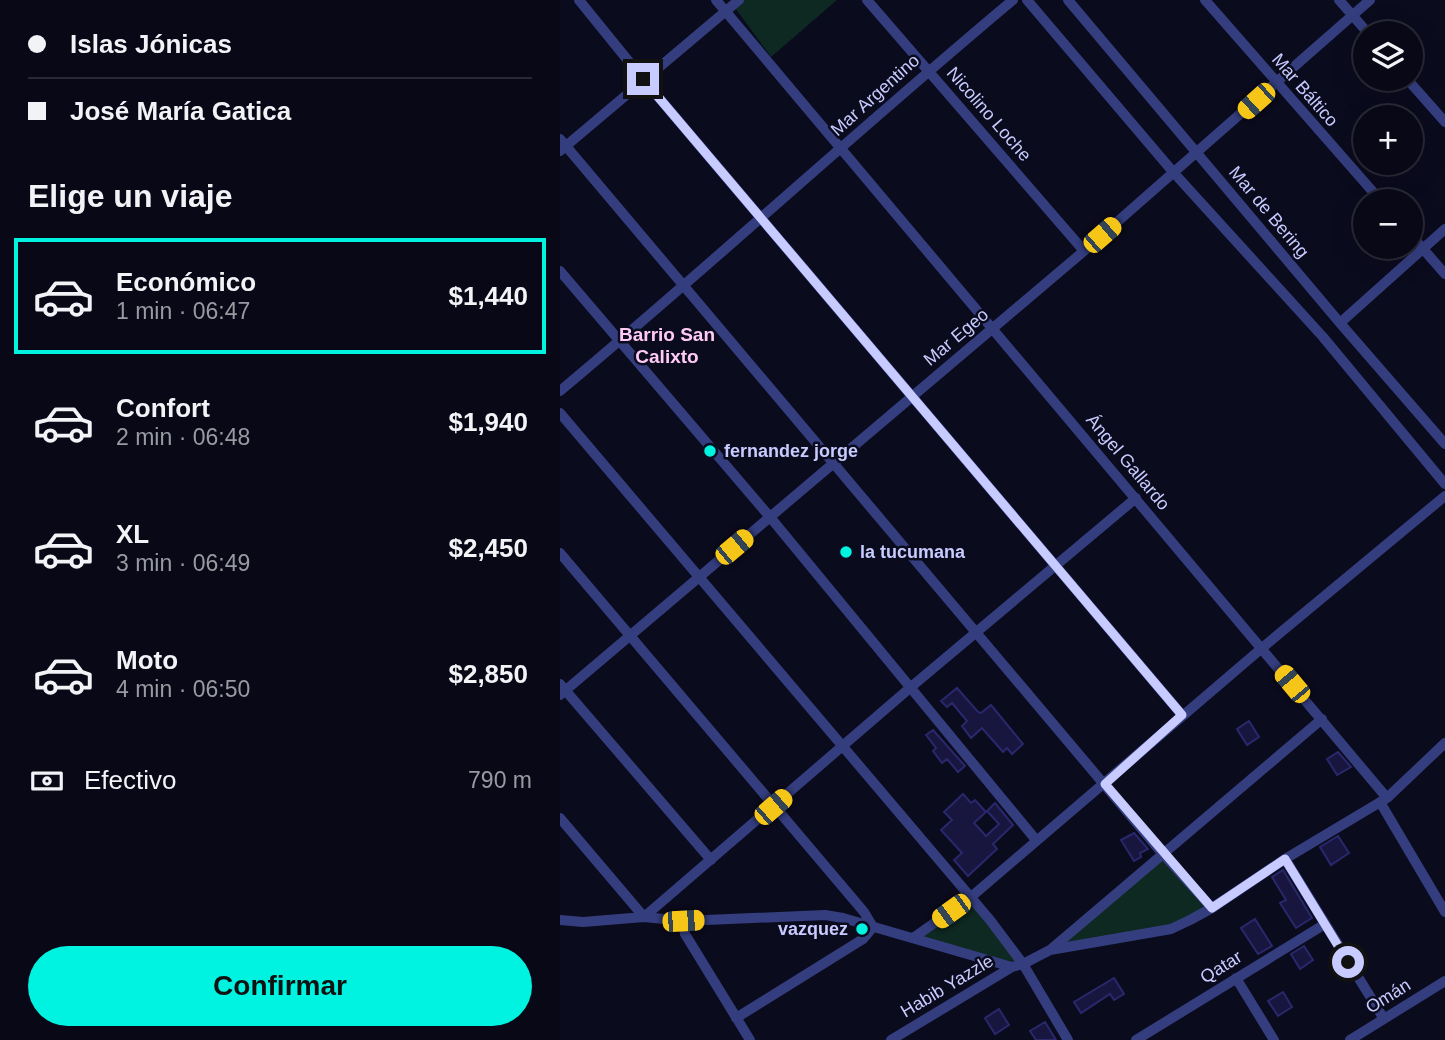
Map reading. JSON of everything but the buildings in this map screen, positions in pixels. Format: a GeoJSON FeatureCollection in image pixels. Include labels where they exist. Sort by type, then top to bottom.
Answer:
{"type":"FeatureCollection","features":[{"type":"Feature","properties":{"kind":"street"},"geometry":{"type":"LineString","coordinates":[[579,0],[1182,715]]}},
{"type":"Feature","properties":{"kind":"street","name":"Ángel Gallardo"},"geometry":{"type":"LineString","coordinates":[[716,0],[1322,719],[1384,800],[1445,912]]}},
{"type":"Feature","properties":{"kind":"street"},"geometry":{"type":"LineString","coordinates":[[739,0],[562,146],[978,632],[1162,853],[1212,908]]}},
{"type":"Feature","properties":{"kind":"street","name":"Nicolino Loche"},"geometry":{"type":"LineString","coordinates":[[867,0],[1084,251]]}},
{"type":"Feature","properties":{"kind":"street"},"geometry":{"type":"LineString","coordinates":[[1027,0],[1174,173],[1323,337],[1445,484]]}},
{"type":"Feature","properties":{"kind":"street","name":"Mar de Bering"},"geometry":{"type":"LineString","coordinates":[[1068,0],[1445,444]]}},
{"type":"Feature","properties":{"kind":"street","name":"Mar Báltico"},"geometry":{"type":"LineString","coordinates":[[1205,0],[1370,189]]}},
{"type":"Feature","properties":{"kind":"street"},"geometry":{"type":"LineString","coordinates":[[1339,0],[1358,21]]}},
{"type":"Feature","properties":{"kind":"street","name":"Mar Egeo"},"geometry":{"type":"LineString","coordinates":[[562,690],[834,464],[1084,251],[1370,0]]}},
{"type":"Feature","properties":{"kind":"street","name":"Mar Argentino"},"geometry":{"type":"LineString","coordinates":[[560,391],[842,149],[1006,2]]}},
{"type":"Feature","properties":{"kind":"street"},"geometry":{"type":"LineString","coordinates":[[1418,91],[1445,122]]}},
{"type":"Feature","properties":{"kind":"street"},"geometry":{"type":"LineString","coordinates":[[1445,229],[1423,248],[1445,274]]}},
{"type":"Feature","properties":{"kind":"street"},"geometry":{"type":"LineString","coordinates":[[1340,323],[1411,259]]}},
{"type":"Feature","properties":{"kind":"street"},"geometry":{"type":"LineString","coordinates":[[560,271],[770,517],[1036,841]]}},
{"type":"Feature","properties":{"kind":"street"},"geometry":{"type":"LineString","coordinates":[[560,413],[971,897],[1068,1040]]}},
{"type":"Feature","properties":{"kind":"street"},"geometry":{"type":"LineString","coordinates":[[913,938],[971,897],[1182,715],[1445,496]]}},
{"type":"Feature","properties":{"kind":"street"},"geometry":{"type":"LineString","coordinates":[[644,917],[1136,498]]}},
{"type":"Feature","properties":{"kind":"street"},"geometry":{"type":"LineString","coordinates":[[560,553],[864,912],[873,927]]}},
{"type":"Feature","properties":{"kind":"street"},"geometry":{"type":"LineString","coordinates":[[562,690],[711,860]]}},
{"type":"Feature","properties":{"kind":"street"},"geometry":{"type":"LineString","coordinates":[[1050,950],[1322,719]]}},
{"type":"Feature","properties":{"kind":"street"},"geometry":{"type":"LineString","coordinates":[[1050,950],[1171,929],[1212,908],[1285,859],[1384,800],[1444,746]]}},
{"type":"Feature","properties":{"kind":"street"},"geometry":{"type":"LineString","coordinates":[[560,818],[644,917]]}},
{"type":"Feature","properties":{"kind":"street"},"geometry":{"type":"LineString","coordinates":[[1285,859],[1384,1019]]}},
{"type":"Feature","properties":{"kind":"street"},"geometry":{"type":"LineString","coordinates":[[560,920],[583,922],[644,917],[683,921],[825,915],[1018,965]]}},
{"type":"Feature","properties":{"kind":"street"},"geometry":{"type":"LineString","coordinates":[[683,921],[685,934],[750,1040]]}},
{"type":"Feature","properties":{"kind":"street","name":"Qatar"},"geometry":{"type":"LineString","coordinates":[[1136,1040],[1325,924]]}},
{"type":"Feature","properties":{"kind":"street"},"geometry":{"type":"LineString","coordinates":[[736,1018],[863,939],[873,927]]}},
{"type":"Feature","properties":{"kind":"street","name":"Habib Yazzle"},"geometry":{"type":"LineString","coordinates":[[891,1040],[1018,965],[1050,950]]}},
{"type":"Feature","properties":{"kind":"street"},"geometry":{"type":"LineString","coordinates":[[1236,978],[1274,1040]]}},
{"type":"Feature","properties":{"kind":"street","name":"Omán"},"geometry":{"type":"LineString","coordinates":[[1350,1040],[1445,981]]}},
{"type":"Feature","properties":{"kind":"green space"},"geometry":{"type":"Polygon","coordinates":[[[739,0],[837,0],[771,57],[733,5],[739,0]]]}},
{"type":"Feature","properties":{"kind":"green space"},"geometry":{"type":"Polygon","coordinates":[[[1162,854],[1211,908],[1179,925],[1052,949],[1162,854]]]}},
{"type":"Feature","properties":{"kind":"green space"},"geometry":{"type":"Polygon","coordinates":[[[970,899],[1022,964],[915,938],[970,899]]]}},
{"type":"Feature","properties":{"kind":"place","name":"fernandez jorge"},"geometry":{"type":"Point","coordinates":[710,451]}},
{"type":"Feature","properties":{"kind":"place","name":"la tucumana"},"geometry":{"type":"Point","coordinates":[846,552]}},
{"type":"Feature","properties":{"kind":"place","name":"vazquez"},"geometry":{"type":"Point","coordinates":[862,929]}},
{"type":"Feature","properties":{"kind":"district","name":"Barrio San Calixto"},"geometry":{"type":"Point","coordinates":[667,345]}},
{"type":"Feature","properties":{"kind":"route"},"geometry":{"type":"LineString","coordinates":[[643,79],[1182,715],[1105,784],[1212,908],[1285,859],[1348,962]]}}]}
